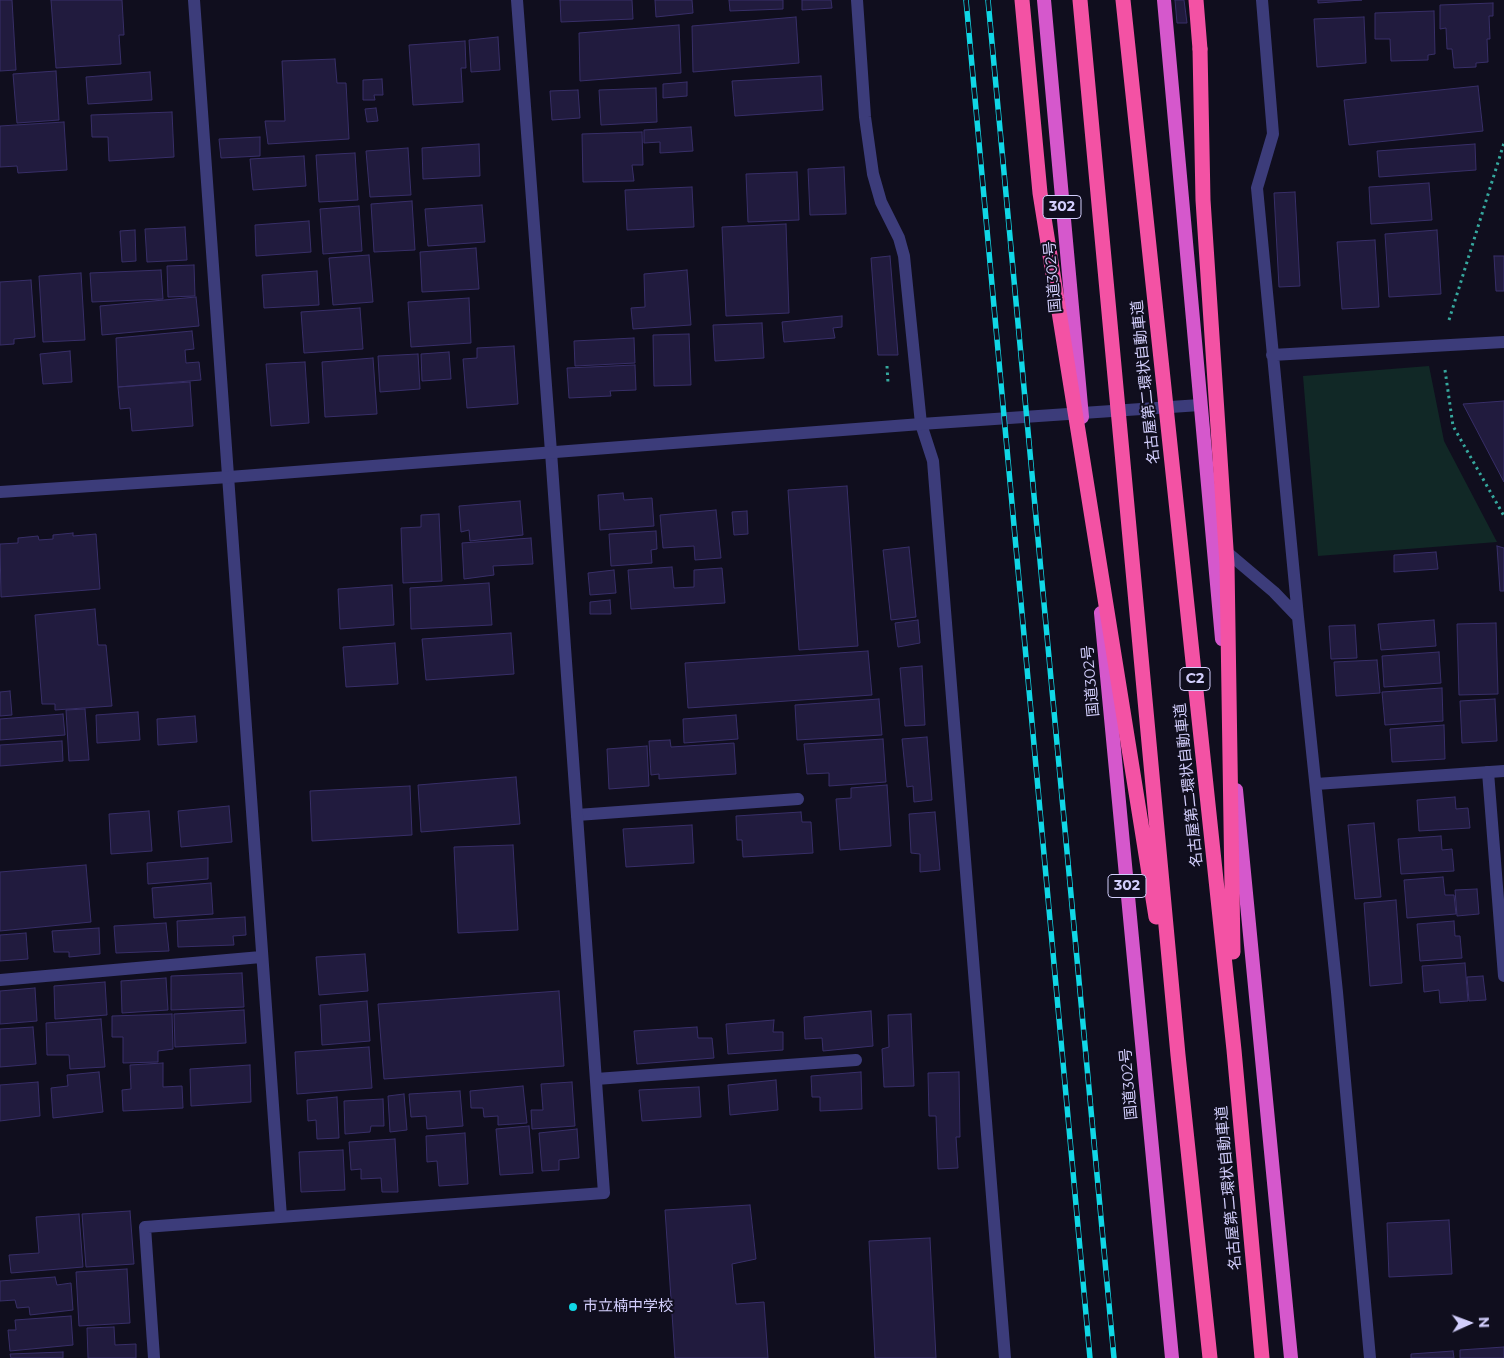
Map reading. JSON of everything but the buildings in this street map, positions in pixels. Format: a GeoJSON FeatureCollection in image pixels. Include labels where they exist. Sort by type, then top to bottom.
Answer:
{"type":"FeatureCollection","features":[{"type":"Feature","properties":{"kind":"highway"},"geometry":{"type":"LineString","coordinates":[[1022,0],[1040,193],[1178,1055]]}},
{"type":"Feature","properties":{"kind":"highway","name":"国道302号"},"geometry":{"type":"LineString","coordinates":[[1044,0],[1172,1358]]}},
{"type":"Feature","properties":{"kind":"highway","name":"名古屋第二環状自動車道"},"geometry":{"type":"LineString","coordinates":[[1080,0],[1178,1055],[1210,1358]]}},
{"type":"Feature","properties":{"kind":"highway","name":"名古屋第二環状自動車道"},"geometry":{"type":"LineString","coordinates":[[1124,0],[1234,1050],[1262,1358]]}},
{"type":"Feature","properties":{"kind":"highway"},"geometry":{"type":"LineString","coordinates":[[1164,0],[1200,405],[1291,1358]]}},
{"type":"Feature","properties":{"kind":"highway"},"geometry":{"type":"LineString","coordinates":[[1196,0],[1200,49],[1203,200],[1226,564],[1234,1050]]}},
{"type":"Feature","properties":{"kind":"street"},"geometry":{"type":"LineString","coordinates":[[194,0],[281,1217]]}},
{"type":"Feature","properties":{"kind":"street"},"geometry":{"type":"LineString","coordinates":[[154,1358],[145,1226],[604,1193],[517,0]]}},
{"type":"Feature","properties":{"kind":"street"},"geometry":{"type":"LineString","coordinates":[[858,0],[865,117],[873,174],[881,202],[899,238],[904,256],[921,424],[932,461],[1005,1358]]}},
{"type":"Feature","properties":{"kind":"street"},"geometry":{"type":"LineString","coordinates":[[1262,0],[1273,134],[1257,188],[1272,356],[1337,992],[1370,1358]]}},
{"type":"Feature","properties":{"kind":"street"},"geometry":{"type":"LineString","coordinates":[[1272,356],[1504,342]]}},
{"type":"Feature","properties":{"kind":"street"},"geometry":{"type":"LineString","coordinates":[[0,492],[229,477],[921,424],[1200,405]]}},
{"type":"Feature","properties":{"kind":"street"},"geometry":{"type":"LineString","coordinates":[[1213,540],[1274,592],[1298,617]]}},
{"type":"Feature","properties":{"kind":"street"},"geometry":{"type":"LineString","coordinates":[[1316,784],[1504,771]]}},
{"type":"Feature","properties":{"kind":"street"},"geometry":{"type":"LineString","coordinates":[[1488,772],[1504,976]]}},
{"type":"Feature","properties":{"kind":"street"},"geometry":{"type":"LineString","coordinates":[[577,816],[798,799]]}},
{"type":"Feature","properties":{"kind":"street"},"geometry":{"type":"LineString","coordinates":[[0,980],[262,957]]}},
{"type":"Feature","properties":{"kind":"street"},"geometry":{"type":"LineString","coordinates":[[596,1079],[856,1060]]}},
{"type":"Feature","properties":{"kind":"green space"},"geometry":{"type":"Polygon","coordinates":[[[1429,366],[1444,441],[1497,542],[1318,556],[1303,376],[1429,366]]]}},
{"type":"Feature","properties":{"kind":"railway"},"geometry":{"type":"LineString","coordinates":[[966,0],[1090,1358]]}},
{"type":"Feature","properties":{"kind":"railway"},"geometry":{"type":"LineString","coordinates":[[988,0],[1114,1358]]}},
{"type":"Feature","properties":{"kind":"place","name":"市立楠中学校"},"geometry":{"type":"Point","coordinates":[573,1307]}}]}
